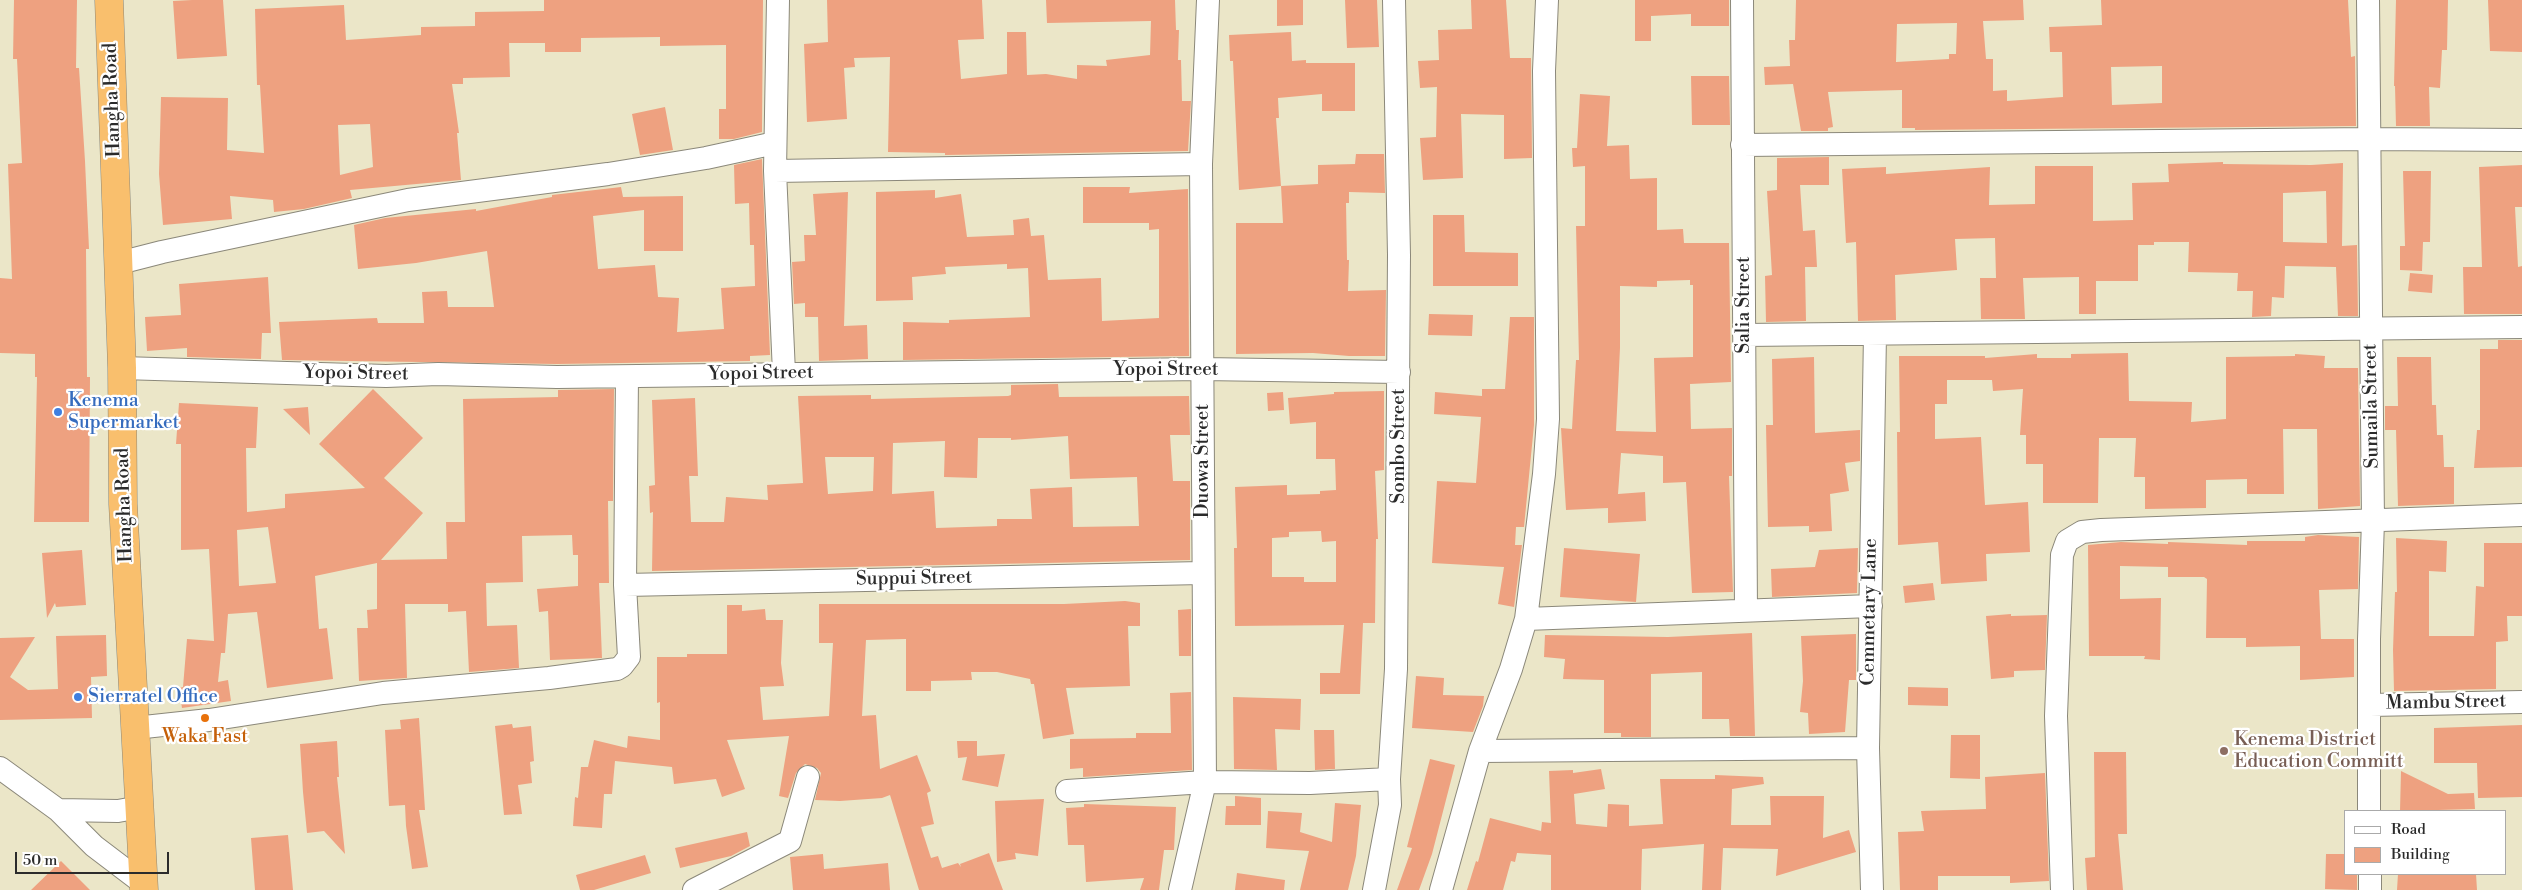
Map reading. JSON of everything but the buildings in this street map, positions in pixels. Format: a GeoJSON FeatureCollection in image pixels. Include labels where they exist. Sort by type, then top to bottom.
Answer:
{"type":"FeatureCollection","features":[{"type":"Feature","properties":{"kind":"highway","name":"Hangha Road"},"geometry":{"type":"LineString","coordinates":[[109,0],[122,368],[123,504],[144,887]]}},
{"type":"Feature","properties":{"kind":"street"},"geometry":{"type":"LineString","coordinates":[[778,0],[775,171],[784,373]]}},
{"type":"Feature","properties":{"kind":"street","name":"Duowa Street"},"geometry":{"type":"LineString","coordinates":[[1180,890],[1205,782],[1202,573],[1201,164],[1208,0]]}},
{"type":"Feature","properties":{"kind":"street","name":"Sombo Street"},"geometry":{"type":"LineString","coordinates":[[1374,890],[1389,815],[1389,779],[1396,670],[1399,372],[1394,0]]}},
{"type":"Feature","properties":{"kind":"street"},"geometry":{"type":"LineString","coordinates":[[1441,890],[1480,751],[1511,669],[1526,618],[1544,474],[1548,418],[1544,71],[1547,0]]}},
{"type":"Feature","properties":{"kind":"street","name":"Salia Street"},"geometry":{"type":"LineString","coordinates":[[1742,0],[1746,610]]}},
{"type":"Feature","properties":{"kind":"street","name":"Sumaila Street"},"geometry":{"type":"LineString","coordinates":[[2368,0],[2373,521],[2369,639],[2369,810]]}},
{"type":"Feature","properties":{"kind":"street"},"geometry":{"type":"LineString","coordinates":[[1742,145],[2370,139],[2522,140]]}},
{"type":"Feature","properties":{"kind":"street"},"geometry":{"type":"LineString","coordinates":[[119,263],[408,200],[598,176],[706,158],[775,143]]}},
{"type":"Feature","properties":{"kind":"street"},"geometry":{"type":"LineString","coordinates":[[775,171],[1201,164]]}},
{"type":"Feature","properties":{"kind":"street"},"geometry":{"type":"LineString","coordinates":[[1744,335],[2522,327]]}},
{"type":"Feature","properties":{"kind":"street","name":"Cemmetary Lane"},"geometry":{"type":"LineString","coordinates":[[1872,890],[1868,748],[1875,334]]}},
{"type":"Feature","properties":{"kind":"street","name":"Yopoi Street"},"geometry":{"type":"LineString","coordinates":[[122,368],[386,376],[438,374],[627,377],[784,373],[1203,369],[1399,372]]}},
{"type":"Feature","properties":{"kind":"street"},"geometry":{"type":"LineString","coordinates":[[135,728],[209,720],[383,693],[550,678],[617,669],[629,657],[625,585],[627,377]]}},
{"type":"Feature","properties":{"kind":"street"},"geometry":{"type":"LineString","coordinates":[[2062,890],[2056,716],[2062,555],[2068,541],[2082,532],[2101,530],[2522,515]]}},
{"type":"Feature","properties":{"kind":"street","name":"Suppui Street"},"geometry":{"type":"LineString","coordinates":[[625,585],[1202,573]]}},
{"type":"Feature","properties":{"kind":"street"},"geometry":{"type":"LineString","coordinates":[[1526,618],[1870,606]]}},
{"type":"Feature","properties":{"kind":"street","name":"Mambu Street"},"geometry":{"type":"LineString","coordinates":[[2370,705],[2522,702]]}},
{"type":"Feature","properties":{"kind":"street"},"geometry":{"type":"LineString","coordinates":[[1480,751],[1868,748]]}},
{"type":"Feature","properties":{"kind":"street"},"geometry":{"type":"LineString","coordinates":[[0,768],[58,810],[94,846],[144,887]]}},
{"type":"Feature","properties":{"kind":"street"},"geometry":{"type":"LineString","coordinates":[[694,890],[790,842],[808,777]]}},
{"type":"Feature","properties":{"kind":"street"},"geometry":{"type":"LineString","coordinates":[[1067,791],[1205,782],[1310,783],[1389,779]]}},
{"type":"Feature","properties":{"kind":"street"},"geometry":{"type":"LineString","coordinates":[[58,810],[118,810],[140,807]]}},
{"type":"Feature","properties":{"kind":"street"},"geometry":{"type":"LineString","coordinates":[[2370,875],[2370,890]]}},
{"type":"Feature","properties":{"kind":"place","name":"Kenema Supermarket"},"geometry":{"type":"Point","coordinates":[58,412]}},
{"type":"Feature","properties":{"kind":"place","name":"Sierratel Office"},"geometry":{"type":"Point","coordinates":[78,697]}},
{"type":"Feature","properties":{"kind":"place","name":"Waka Fast"},"geometry":{"type":"Point","coordinates":[205,718]}},
{"type":"Feature","properties":{"kind":"place","name":"Kenema District Education Committ"},"geometry":{"type":"Point","coordinates":[2224,751]}}]}
